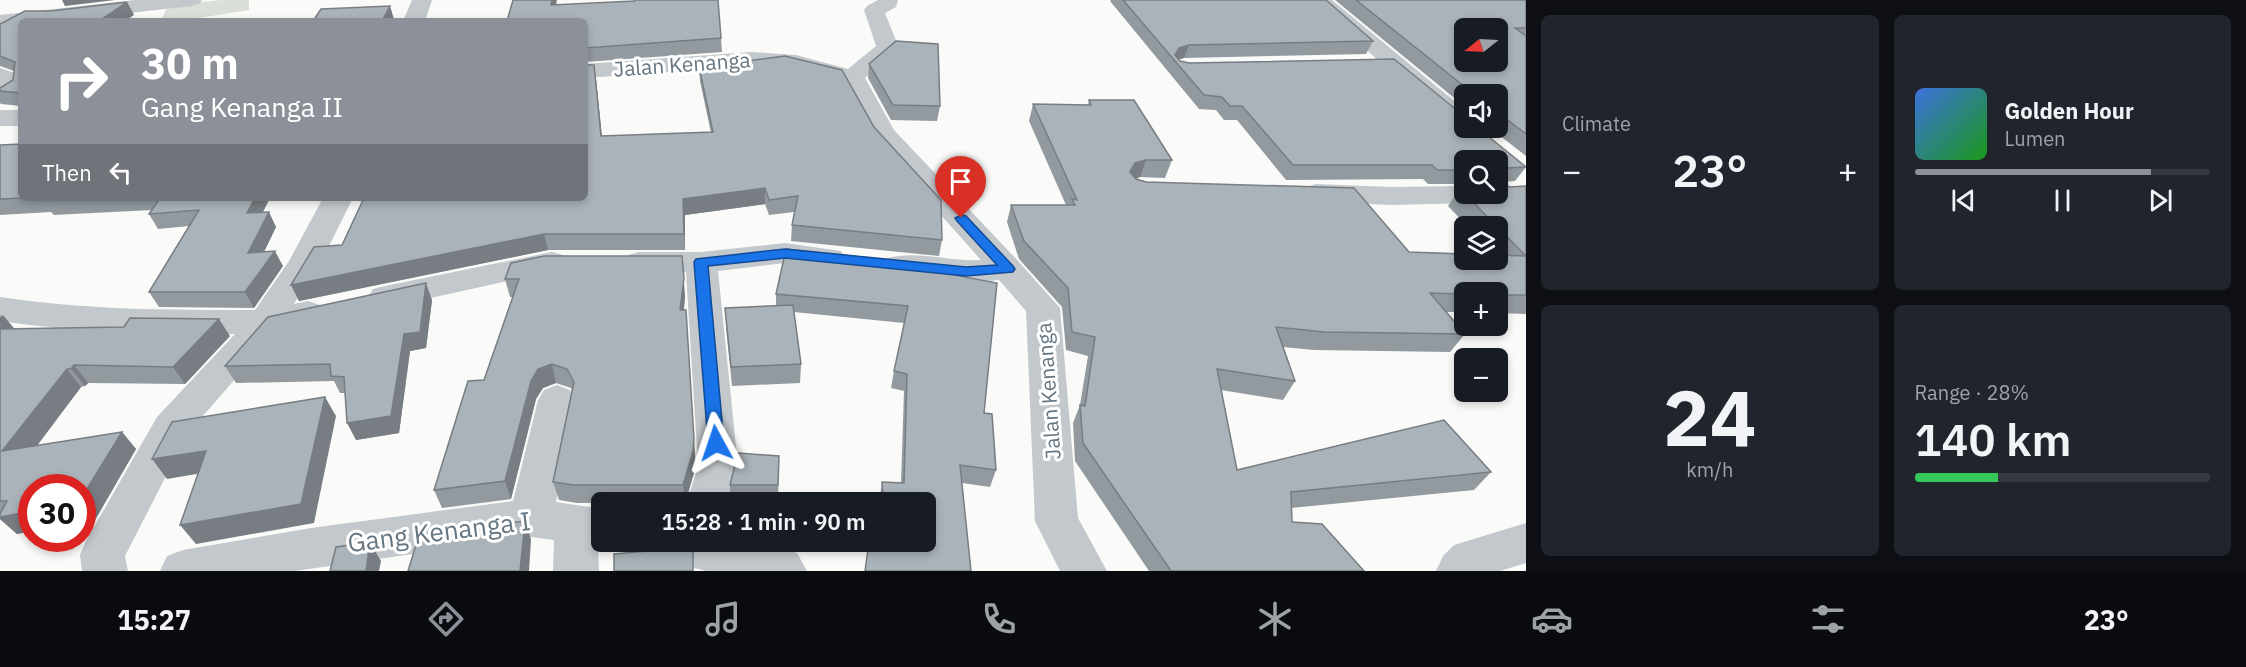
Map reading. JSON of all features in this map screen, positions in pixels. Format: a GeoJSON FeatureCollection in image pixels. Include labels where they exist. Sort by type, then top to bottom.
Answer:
{"type":"FeatureCollection","features":[{"type":"Feature","properties":{"kind":"street"},"geometry":{"type":"LineString","coordinates":[[0,21],[16,0]]}},
{"type":"Feature","properties":{"kind":"street"},"geometry":{"type":"LineString","coordinates":[[27,18],[192,0]]}},
{"type":"Feature","properties":{"kind":"street"},"geometry":{"type":"LineString","coordinates":[[415,18],[422,0]]}},
{"type":"Feature","properties":{"kind":"street"},"geometry":{"type":"LineString","coordinates":[[852,77],[888,48],[874,10],[889,3],[888,0]]}},
{"type":"Feature","properties":{"kind":"street"},"geometry":{"type":"LineString","coordinates":[[1319,0],[1454,113]]}},
{"type":"Feature","properties":{"kind":"street"},"geometry":{"type":"LineString","coordinates":[[0,21],[18,19]]}},
{"type":"Feature","properties":{"kind":"street","name":"Jalan Kenanga"},"geometry":{"type":"LineString","coordinates":[[588,71],[751,59],[796,62],[852,77],[883,134],[1043,308],[1057,521],[1084,571]]}},
{"type":"Feature","properties":{"kind":"street"},"geometry":{"type":"LineString","coordinates":[[1359,64],[1394,63]]}},
{"type":"Feature","properties":{"kind":"street"},"geometry":{"type":"LineString","coordinates":[[0,75],[18,83]]}},
{"type":"Feature","properties":{"kind":"street"},"geometry":{"type":"LineString","coordinates":[[0,94],[18,84]]}},
{"type":"Feature","properties":{"kind":"street"},"geometry":{"type":"LineString","coordinates":[[0,118],[18,118]]}},
{"type":"Feature","properties":{"kind":"street"},"geometry":{"type":"LineString","coordinates":[[1289,193],[1392,196],[1454,194]]}},
{"type":"Feature","properties":{"kind":"street"},"geometry":{"type":"LineString","coordinates":[[105,571],[102,555],[171,428],[183,410],[265,322],[322,232],[337,201]]}},
{"type":"Feature","properties":{"kind":"street"},"geometry":{"type":"LineString","coordinates":[[0,309],[39,315],[132,321],[265,322],[548,262],[701,262],[785,253],[966,272],[1008,269]]}},
{"type":"Feature","properties":{"kind":"street"},"geometry":{"type":"LineString","coordinates":[[701,262],[718,466],[711,492]]}},
{"type":"Feature","properties":{"kind":"street"},"geometry":{"type":"LineString","coordinates":[[531,518],[557,400]]}},
{"type":"Feature","properties":{"kind":"street","name":"Gang Kenanga I"},"geometry":{"type":"LineString","coordinates":[[183,571],[314,560],[531,518],[589,525]]}},
{"type":"Feature","properties":{"kind":"street"},"geometry":{"type":"LineString","coordinates":[[576,571],[589,525]]}},
{"type":"Feature","properties":{"kind":"street"},"geometry":{"type":"LineString","coordinates":[[1459,571],[1470,560],[1526,543]]}},
{"type":"Feature","properties":{"kind":"street"},"geometry":{"type":"LineString","coordinates":[[721,552],[781,568],[784,571]]}},
{"type":"Feature","properties":{"kind":"shaded area"},"geometry":{"type":"Polygon","coordinates":[[[249,0],[249,10],[198,18],[162,18],[168,5],[249,0]]]}},
{"type":"Feature","properties":{"kind":"building"},"geometry":{"type":"Polygon","coordinates":[[[513,0],[552,0],[551,5],[634,0],[718,0],[721,38],[588,48],[588,18],[508,18],[513,0]]]}},
{"type":"Feature","properties":{"kind":"building"},"geometry":{"type":"Polygon","coordinates":[[[1123,0],[1326,0],[1373,41],[1189,45],[1179,48],[1175,55],[1180,61],[1189,63],[1394,59],[1454,108],[1454,138],[1490,138],[1505,150],[1454,150],[1454,170],[1437,170],[1432,165],[1293,165],[1242,106],[1230,106],[1222,97],[1204,95],[1123,0]]]}},
{"type":"Feature","properties":{"kind":"building"},"geometry":{"type":"Polygon","coordinates":[[[1356,0],[1526,0],[1526,28],[1515,28],[1526,36],[1526,134],[1508,120],[1508,84],[1461,84],[1356,0]]]}},
{"type":"Feature","properties":{"kind":"building"},"geometry":{"type":"Polygon","coordinates":[[[127,2],[103,18],[18,18],[18,93],[0,91],[0,88],[13,80],[15,62],[0,56],[0,24],[25,11],[51,11],[127,2]]]}},
{"type":"Feature","properties":{"kind":"building"},"geometry":{"type":"Polygon","coordinates":[[[390,6],[384,18],[315,18],[321,9],[390,6]]]}},
{"type":"Feature","properties":{"kind":"building"},"geometry":{"type":"Polygon","coordinates":[[[896,41],[938,44],[940,106],[893,105],[869,64],[896,41]]]}},
{"type":"Feature","properties":{"kind":"building"},"geometry":{"type":"Polygon","coordinates":[[[785,56],[842,70],[874,127],[941,200],[942,240],[792,225],[798,196],[769,200],[765,188],[683,199],[684,234],[544,234],[291,285],[314,247],[342,245],[363,201],[588,201],[588,65],[594,65],[601,136],[713,132],[699,67],[785,56]]]}},
{"type":"Feature","properties":{"kind":"building"},"geometry":{"type":"Polygon","coordinates":[[[1089,100],[1134,100],[1172,160],[1146,160],[1135,163],[1130,172],[1136,179],[1146,182],[1354,188],[1409,252],[1454,254],[1454,270],[1508,270],[1508,255],[1526,256],[1526,295],[1508,295],[1508,282],[1454,282],[1454,294],[1430,293],[1454,321],[1454,334],[1325,332],[1276,327],[1295,381],[1217,369],[1237,470],[1444,420],[1491,472],[1291,492],[1292,522],[1322,524],[1364,571],[1171,571],[1083,443],[1080,405],[1085,406],[1095,337],[1072,332],[1068,288],[1024,241],[1011,205],[1075,205],[1072,199],[1077,200],[1033,104],[1091,105],[1089,100]]]}},
{"type":"Feature","properties":{"kind":"building"},"geometry":{"type":"Polygon","coordinates":[[[18,144],[18,198],[0,199],[0,145],[18,144]]]}},
{"type":"Feature","properties":{"kind":"building"},"geometry":{"type":"Polygon","coordinates":[[[1508,152],[1526,167],[1508,168],[1508,152]]]}},
{"type":"Feature","properties":{"kind":"building"},"geometry":{"type":"Polygon","coordinates":[[[1508,186],[1526,186],[1526,256],[1508,238],[1508,216],[1487,216],[1475,204],[1508,204],[1508,186]]]}},
{"type":"Feature","properties":{"kind":"building"},"geometry":{"type":"Polygon","coordinates":[[[158,201],[253,201],[247,213],[269,212],[248,253],[275,251],[245,292],[149,292],[199,210],[149,214],[158,201]]]}},
{"type":"Feature","properties":{"kind":"building"},"geometry":{"type":"Polygon","coordinates":[[[786,249],[943,266],[943,273],[997,283],[984,413],[992,414],[996,470],[960,465],[971,571],[865,571],[868,552],[936,552],[936,492],[883,492],[882,482],[904,483],[907,374],[894,371],[908,306],[776,294],[786,249]]]}},
{"type":"Feature","properties":{"kind":"building"},"geometry":{"type":"Polygon","coordinates":[[[544,256],[682,256],[684,278],[680,310],[686,310],[694,439],[693,451],[683,485],[573,485],[553,482],[574,382],[567,369],[552,364],[538,369],[531,381],[505,481],[434,490],[468,381],[484,380],[519,279],[505,279],[511,263],[544,256]]]}},
{"type":"Feature","properties":{"kind":"building"},"geometry":{"type":"Polygon","coordinates":[[[426,283],[420,332],[404,334],[391,416],[347,423],[344,377],[331,376],[330,364],[225,366],[268,317],[426,283]]]}},
{"type":"Feature","properties":{"kind":"building"},"geometry":{"type":"Polygon","coordinates":[[[793,305],[801,364],[731,367],[725,308],[793,305]]]}},
{"type":"Feature","properties":{"kind":"building"},"geometry":{"type":"Polygon","coordinates":[[[130,318],[219,319],[173,367],[74,365],[71,369],[67,369],[2,451],[122,432],[96,474],[18,474],[18,514],[0,517],[7,501],[0,501],[0,329],[124,327],[130,318]]]}},
{"type":"Feature","properties":{"kind":"building"},"geometry":{"type":"Polygon","coordinates":[[[325,397],[301,504],[180,525],[206,451],[152,459],[172,422],[325,397]]]}},
{"type":"Feature","properties":{"kind":"building"},"geometry":{"type":"Polygon","coordinates":[[[738,453],[779,456],[778,485],[730,485],[738,453]]]}},
{"type":"Feature","properties":{"kind":"building"},"geometry":{"type":"Polygon","coordinates":[[[525,521],[520,571],[408,571],[419,535],[525,521]]]}},
{"type":"Feature","properties":{"kind":"building"},"geometry":{"type":"Polygon","coordinates":[[[370,542],[366,571],[330,571],[336,547],[370,542]]]}},
{"type":"Feature","properties":{"kind":"building"},"geometry":{"type":"Polygon","coordinates":[[[693,552],[693,571],[614,571],[614,554],[693,552]]]}},
{"type":"Feature","properties":{"kind":"route"},"geometry":{"type":"LineString","coordinates":[[716,443],[701,262],[785,253],[966,272],[1008,269],[961,218]]}}]}
